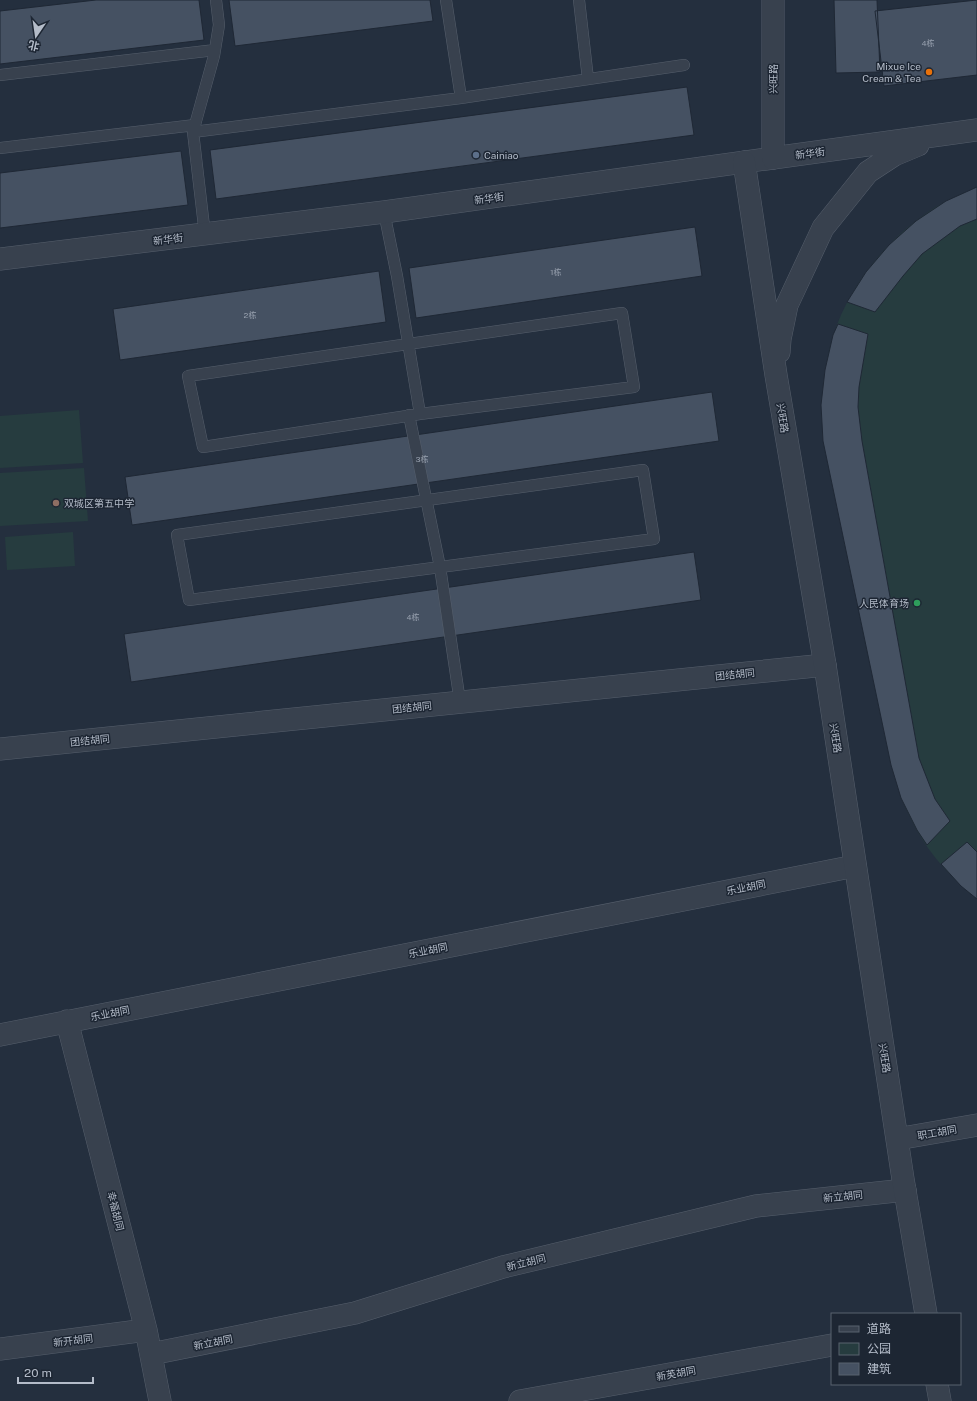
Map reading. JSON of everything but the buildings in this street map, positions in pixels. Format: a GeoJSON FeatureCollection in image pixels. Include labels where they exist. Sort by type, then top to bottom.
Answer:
{"type":"FeatureCollection","features":[{"type":"Feature","properties":{"kind":"street","name":"兴旺路"},"geometry":{"type":"LineString","coordinates":[[773,0],[773,158]]}},
{"type":"Feature","properties":{"kind":"street","name":"新华街"},"geometry":{"type":"LineString","coordinates":[[0,259],[384,212],[977,130]]}},
{"type":"Feature","properties":{"kind":"street"},"geometry":{"type":"LineString","coordinates":[[776,375],[780,340],[787,306],[823,228],[868,172],[894,155],[948,134]]}},
{"type":"Feature","properties":{"kind":"street","name":"兴旺路"},"geometry":{"type":"LineString","coordinates":[[744,162],[776,375],[825,665],[897,1139],[926,1313]]}},
{"type":"Feature","properties":{"kind":"street","name":"团结胡同"},"geometry":{"type":"LineString","coordinates":[[0,749],[825,665]]}},
{"type":"Feature","properties":{"kind":"street","name":"乐业胡同"},"geometry":{"type":"LineString","coordinates":[[0,1034],[855,866]]}},
{"type":"Feature","properties":{"kind":"street","name":"幸福胡同"},"geometry":{"type":"LineString","coordinates":[[67,1021],[146,1330],[160,1401]]}},
{"type":"Feature","properties":{"kind":"street","name":"职工胡同"},"geometry":{"type":"LineString","coordinates":[[897,1139],[977,1125]]}},
{"type":"Feature","properties":{"kind":"street","name":"新立胡同"},"geometry":{"type":"LineString","coordinates":[[151,1354],[355,1313],[503,1268],[756,1206],[905,1190]]}},
{"type":"Feature","properties":{"kind":"street","name":"新开胡同"},"geometry":{"type":"LineString","coordinates":[[0,1349],[146,1330]]}},
{"type":"Feature","properties":{"kind":"street","name":"新英胡同"},"geometry":{"type":"LineString","coordinates":[[520,1401],[831,1345]]}},
{"type":"Feature","properties":{"kind":"street"},"geometry":{"type":"LineString","coordinates":[[937,1385],[940,1401]]}},
{"type":"Feature","properties":{"kind":"lane"},"geometry":{"type":"LineString","coordinates":[[205,235],[194,129],[215,50],[219,25],[216,0]]}},
{"type":"Feature","properties":{"kind":"lane"},"geometry":{"type":"LineString","coordinates":[[446,0],[461,98]]}},
{"type":"Feature","properties":{"kind":"lane"},"geometry":{"type":"LineString","coordinates":[[579,0],[588,79]]}},
{"type":"Feature","properties":{"kind":"lane"},"geometry":{"type":"LineString","coordinates":[[0,75],[215,50]]}},
{"type":"Feature","properties":{"kind":"lane"},"geometry":{"type":"LineString","coordinates":[[0,148],[194,129],[461,98],[684,65]]}},
{"type":"Feature","properties":{"kind":"lane"},"geometry":{"type":"LineString","coordinates":[[384,212],[397,276],[420,414]]}},
{"type":"Feature","properties":{"kind":"lane"},"geometry":{"type":"LineString","coordinates":[[622,313],[634,387],[420,414],[203,447],[188,376],[622,313]]}},
{"type":"Feature","properties":{"kind":"lane"},"geometry":{"type":"LineString","coordinates":[[409,415],[440,567],[460,702]]}},
{"type":"Feature","properties":{"kind":"lane"},"geometry":{"type":"LineString","coordinates":[[643,470],[654,539],[440,567],[189,600],[177,535],[643,470]]}},
{"type":"Feature","properties":{"kind":"green space","name":"人民体育场"},"geometry":{"type":"Polygon","coordinates":[[[977,187],[977,899],[951,876],[928,849],[916,829],[901,798],[821,405],[827,362],[833,336],[851,295],[863,276],[877,258],[909,226],[946,201],[977,187]]]}},
{"type":"Feature","properties":{"kind":"green space"},"geometry":{"type":"Polygon","coordinates":[[[79,410],[83,463],[0,468],[0,416],[79,410]]]}},
{"type":"Feature","properties":{"kind":"green space"},"geometry":{"type":"Polygon","coordinates":[[[84,468],[88,521],[0,526],[0,473],[84,468]]]}},
{"type":"Feature","properties":{"kind":"green space"},"geometry":{"type":"Polygon","coordinates":[[[73,532],[75,566],[7,570],[5,537],[73,532]]]}},
{"type":"Feature","properties":{"kind":"place","name":"Mixue Ice Cream & Tea"},"geometry":{"type":"Point","coordinates":[929,72]}},
{"type":"Feature","properties":{"kind":"place","name":"Cainiao"},"geometry":{"type":"Point","coordinates":[476,155]}},
{"type":"Feature","properties":{"kind":"place","name":"双城区第五中学"},"geometry":{"type":"Point","coordinates":[56,503]}},
{"type":"Feature","properties":{"kind":"place","name":"人民体育场"},"geometry":{"type":"Point","coordinates":[917,603]}}]}
